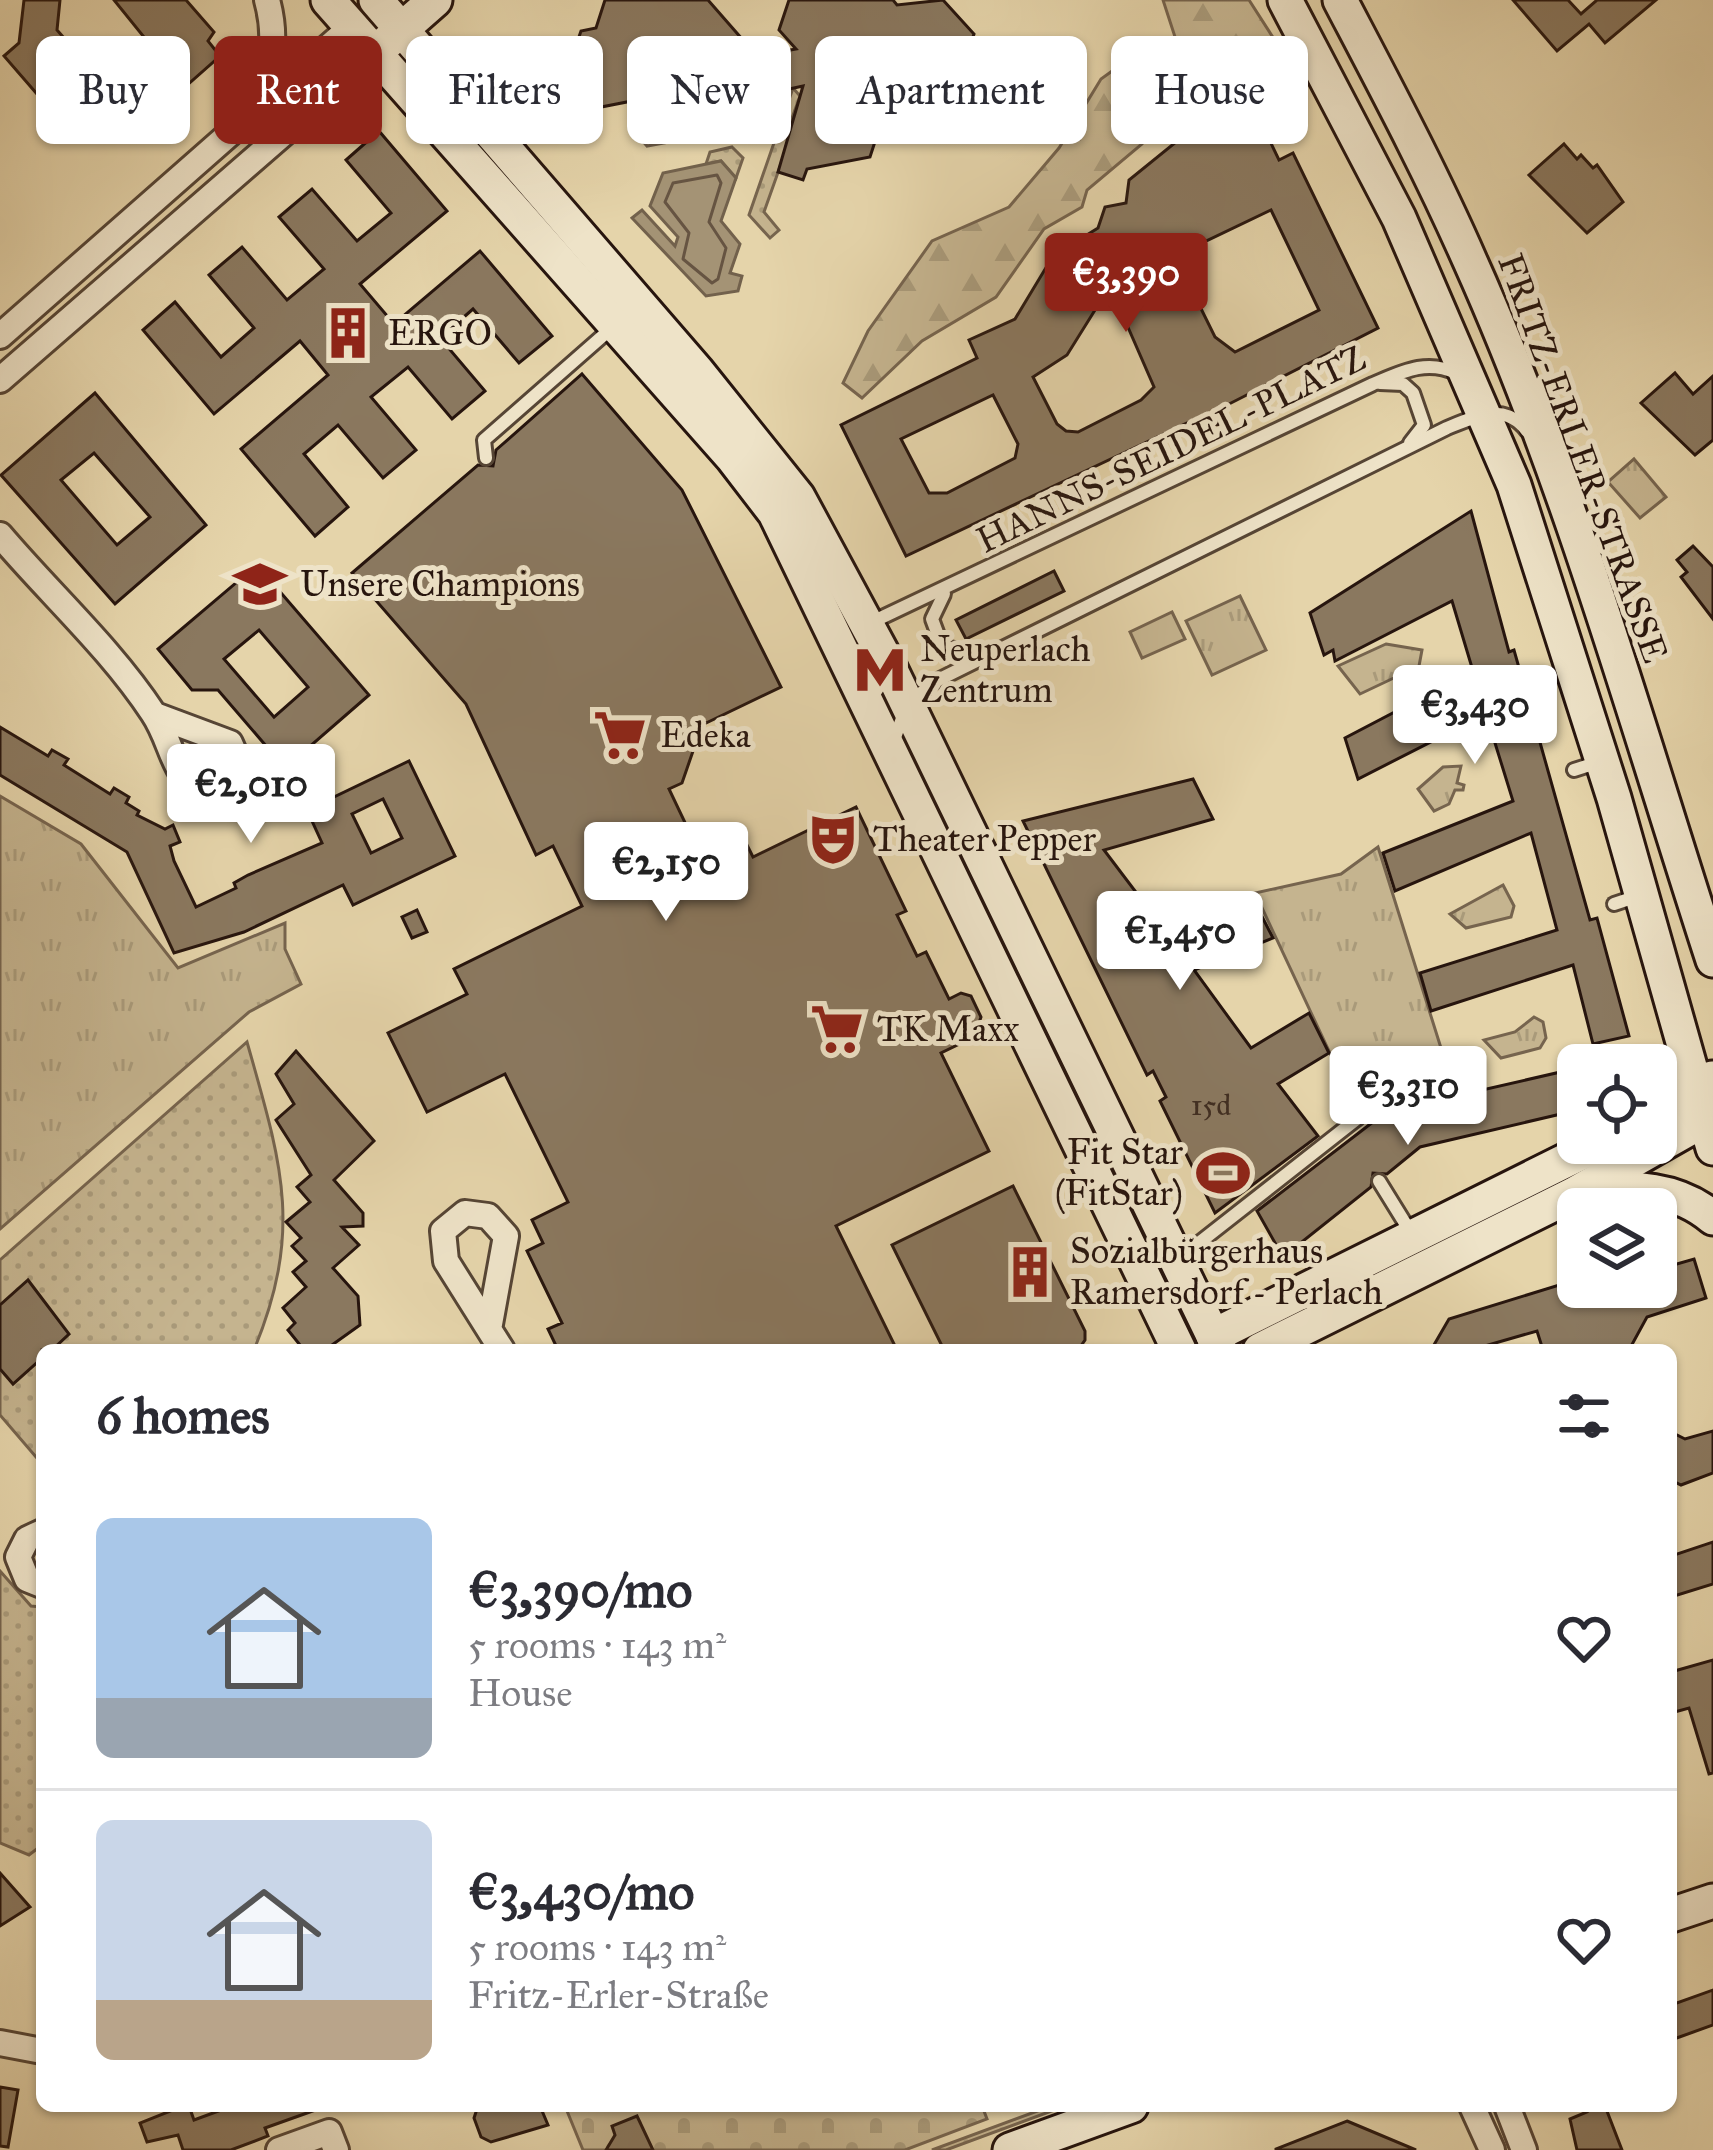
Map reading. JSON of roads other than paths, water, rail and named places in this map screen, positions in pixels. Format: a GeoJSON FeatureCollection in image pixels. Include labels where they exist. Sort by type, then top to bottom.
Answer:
{"type":"FeatureCollection","features":[{"type":"Feature","properties":{"kind":"main road"},"geometry":{"type":"LineString","coordinates":[[328,0],[359,36]]}},
{"type":"Feature","properties":{"kind":"main road"},"geometry":{"type":"LineString","coordinates":[[351,27],[385,8],[434,0]]}},
{"type":"Feature","properties":{"kind":"main road","name":"FRITZ-ERLER-STRASSE"},"geometry":{"type":"LineString","coordinates":[[1285,0],[1364,146],[1419,262],[1514,484],[1628,899],[1708,1110]]}},
{"type":"Feature","properties":{"kind":"main road","name":"FRITZ-ERLER-STRASSE"},"geometry":{"type":"LineString","coordinates":[[1340,0],[1471,263],[1542,443],[1713,960]]}},
{"type":"Feature","properties":{"kind":"main road"},"geometry":{"type":"LineString","coordinates":[[385,8],[767,454],[837,598],[895,757],[1198,1344]]}},
{"type":"Feature","properties":{"kind":"main road"},"geometry":{"type":"LineString","coordinates":[[382,62],[775,513],[837,598],[867,624],[1198,1344]]}},
{"type":"Feature","properties":{"kind":"main road"},"geometry":{"type":"LineString","coordinates":[[1419,262],[1446,283],[1457,280],[1471,263]]}},
{"type":"Feature","properties":{"kind":"main road"},"geometry":{"type":"LineString","coordinates":[[1677,1111],[1708,1110]]}},
{"type":"Feature","properties":{"kind":"main road"},"geometry":{"type":"LineString","coordinates":[[1584,1188],[1708,1110]]}},
{"type":"Feature","properties":{"kind":"main road"},"geometry":{"type":"LineString","coordinates":[[1203,1344],[1559,1164]]}},
{"type":"Feature","properties":{"kind":"main road"},"geometry":{"type":"LineString","coordinates":[[1677,1198],[1713,1219]]}},
{"type":"Feature","properties":{"kind":"main road"},"geometry":{"type":"LineString","coordinates":[[1272,1344],[1557,1202]]}},
{"type":"Feature","properties":{"kind":"main road"},"geometry":{"type":"LineString","coordinates":[[1677,1914],[1713,1901]]}},
{"type":"Feature","properties":{"kind":"main road"},"geometry":{"type":"LineString","coordinates":[[1010,2150],[1114,2112]]}},
{"type":"Feature","properties":{"kind":"street"},"geometry":{"type":"LineString","coordinates":[[267,0],[273,36]]}},
{"type":"Feature","properties":{"kind":"street"},"geometry":{"type":"LineString","coordinates":[[341,36],[351,27]]}},
{"type":"Feature","properties":{"kind":"street"},"geometry":{"type":"LineString","coordinates":[[0,336],[216,144]]}},
{"type":"Feature","properties":{"kind":"street"},"geometry":{"type":"LineString","coordinates":[[0,380],[271,144]]}},
{"type":"Feature","properties":{"kind":"street"},"geometry":{"type":"LineString","coordinates":[[0,535],[155,715]]}},
{"type":"Feature","properties":{"kind":"street"},"geometry":{"type":"LineString","coordinates":[[490,1324],[499,1344]]}},
{"type":"Feature","properties":{"kind":"street"},"geometry":{"type":"LineString","coordinates":[[36,1535],[27,1539],[18,1557],[22,1574],[36,1582]]}},
{"type":"Feature","properties":{"kind":"street"},"geometry":{"type":"LineString","coordinates":[[0,2044],[36,2050]]}},
{"type":"Feature","properties":{"kind":"street"},"geometry":{"type":"LineString","coordinates":[[1475,2112],[1492,2150]]}},
{"type":"Feature","properties":{"kind":"street"},"geometry":{"type":"LineString","coordinates":[[1509,2112],[1524,2150]]}},
{"type":"Feature","properties":{"kind":"street"},"geometry":{"type":"LineString","coordinates":[[279,2150],[333,2141]]}},
{"type":"Feature","properties":{"kind":"lane"},"geometry":{"type":"LineString","coordinates":[[486,458],[484,440],[615,325]]}},
{"type":"Feature","properties":{"kind":"lane","name":"HANNS-SEIDEL-PLATZ"},"geometry":{"type":"LineString","coordinates":[[867,624],[1412,368],[1436,365],[1542,443]]}},
{"type":"Feature","properties":{"kind":"lane"},"geometry":{"type":"LineString","coordinates":[[1373,384],[1403,385],[1423,411],[1424,425],[1400,452]]}},
{"type":"Feature","properties":{"kind":"lane"},"geometry":{"type":"LineString","coordinates":[[895,757],[894,732],[907,705],[934,682],[1447,428],[1477,398]]}},
{"type":"Feature","properties":{"kind":"lane"},"geometry":{"type":"LineString","coordinates":[[950,588],[932,619],[936,636],[952,652],[989,656]]}},
{"type":"Feature","properties":{"kind":"lane"},"geometry":{"type":"LineString","coordinates":[[900,612],[888,638],[888,666],[921,683],[934,682]]}},
{"type":"Feature","properties":{"kind":"lane"},"geometry":{"type":"LineString","coordinates":[[1195,1246],[1358,1118]]}},
{"type":"Feature","properties":{"kind":"lane"},"geometry":{"type":"LineString","coordinates":[[1379,1181],[1413,1238]]}},
{"type":"Feature","properties":{"kind":"water"},"geometry":{"type":"Polygon","coordinates":[[[721,161],[736,178],[721,221],[740,244],[730,273],[742,276],[738,291],[706,296],[632,218],[642,210],[675,246],[678,237],[650,206],[663,173],[721,161]]]}},
{"type":"Feature","properties":{"kind":"place","name":"ERGO"},"geometry":{"type":"Point","coordinates":[348,333]}},
{"type":"Feature","properties":{"kind":"place","name":"Unsere Champions"},"geometry":{"type":"Point","coordinates":[260,584]}},
{"type":"Feature","properties":{"kind":"place","name":"Neuperlach Zentrum"},"geometry":{"type":"Point","coordinates":[880,670]}},
{"type":"Feature","properties":{"kind":"place","name":"Edeka"},"geometry":{"type":"Point","coordinates":[620,735]}},
{"type":"Feature","properties":{"kind":"place","name":"Theater Pepper"},"geometry":{"type":"Point","coordinates":[833,839]}},
{"type":"Feature","properties":{"kind":"place","name":"TK Maxx"},"geometry":{"type":"Point","coordinates":[837,1029]}},
{"type":"Feature","properties":{"kind":"place","name":"Fit Star (FitStar)"},"geometry":{"type":"Point","coordinates":[1223,1173]}},
{"type":"Feature","properties":{"kind":"place","name":"Sozialbürgerhaus Ramersdorf - Perlach"},"geometry":{"type":"Point","coordinates":[1030,1272]}}]}
